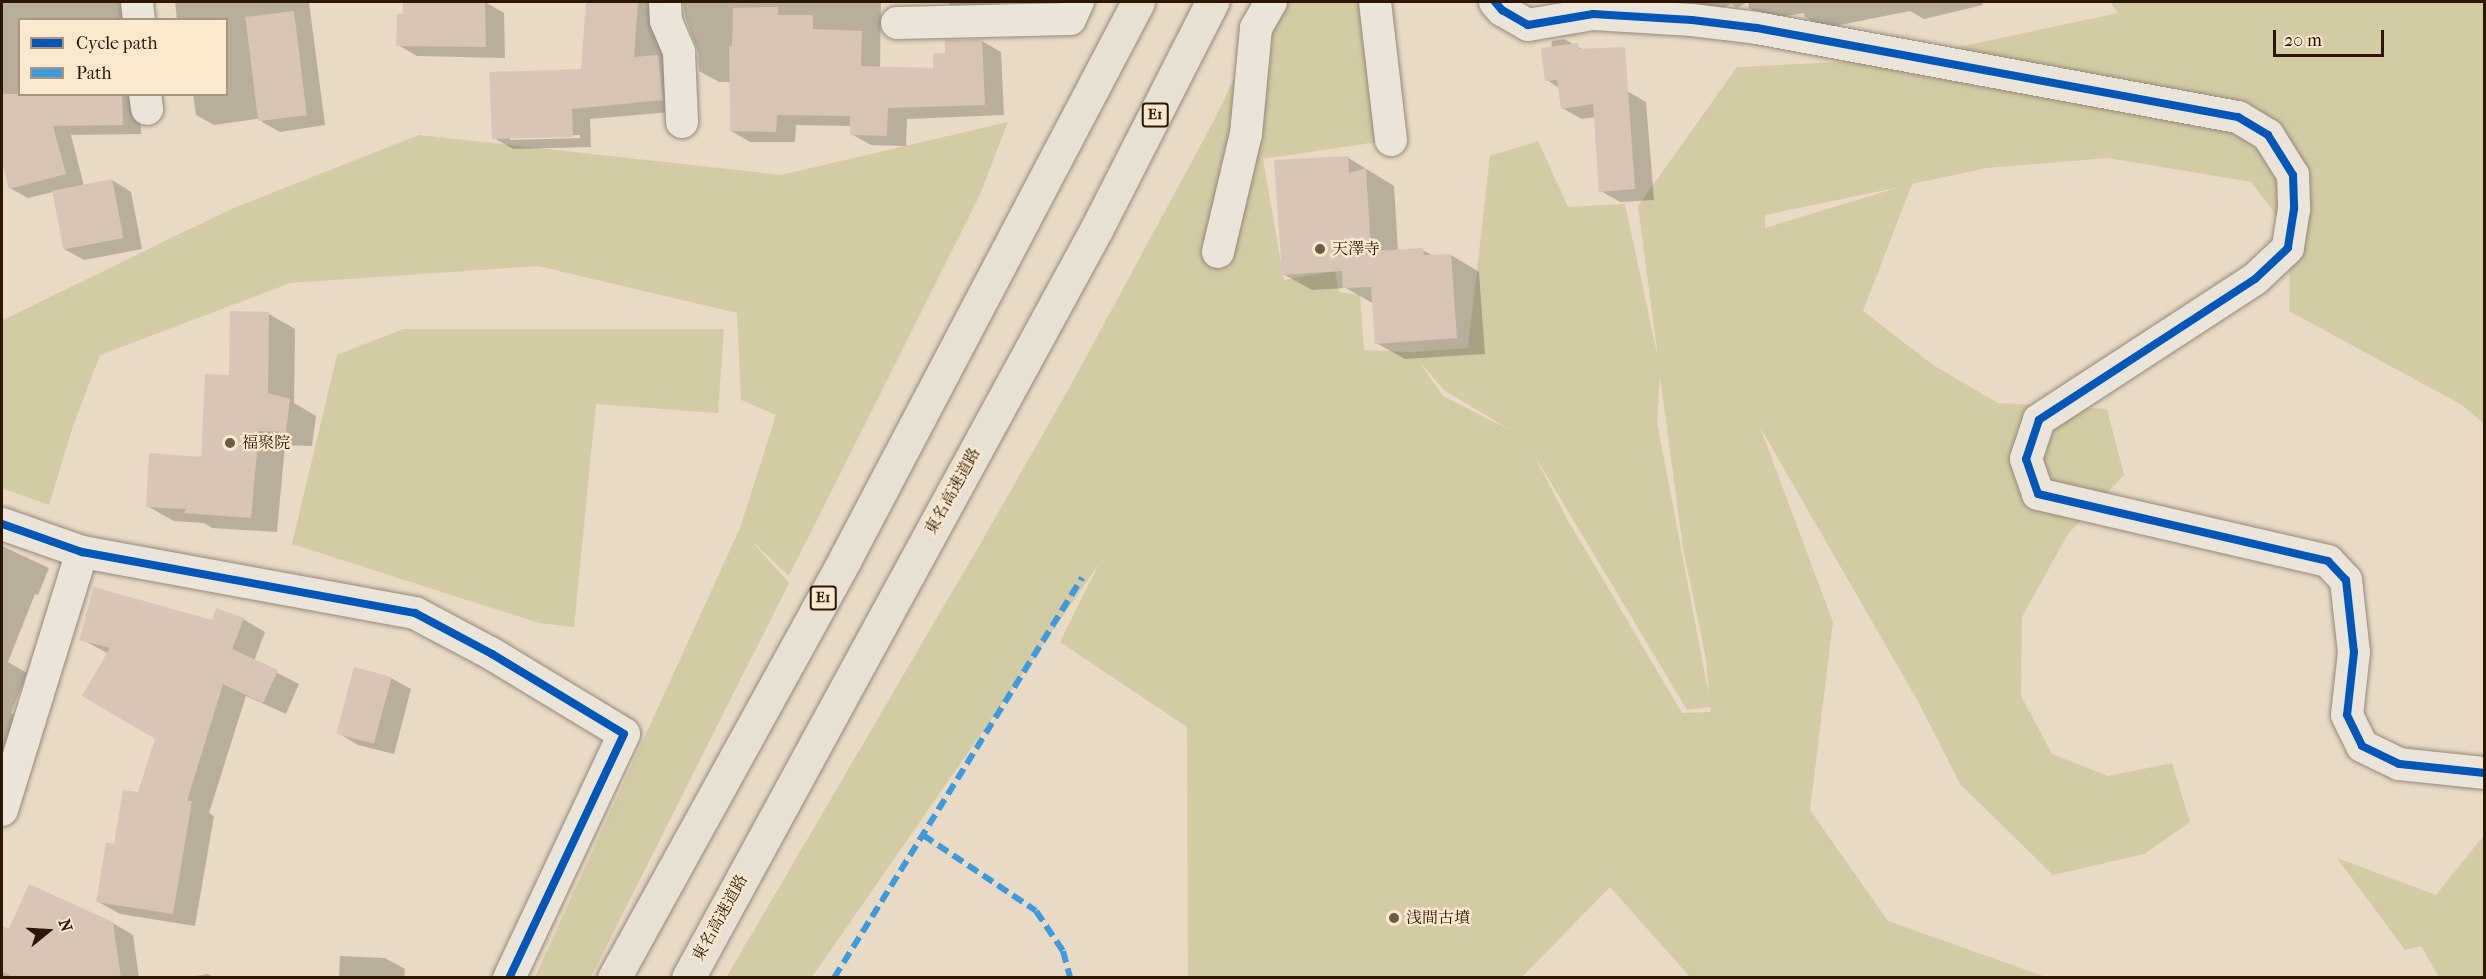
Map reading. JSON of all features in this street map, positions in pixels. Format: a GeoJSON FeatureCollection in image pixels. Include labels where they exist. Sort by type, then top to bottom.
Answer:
{"type":"FeatureCollection","features":[{"type":"Feature","properties":{"kind":"highway","name":"E1"},"geometry":{"type":"LineString","coordinates":[[614,978],[845,559],[1138,2]]}},
{"type":"Feature","properties":{"kind":"highway","name":"東名高速道路"},"geometry":{"type":"LineString","coordinates":[[688,978],[1097,228],[1212,2]]}},
{"type":"Feature","properties":{"kind":"street"},"geometry":{"type":"LineString","coordinates":[[137,2],[139,18]]}},
{"type":"Feature","properties":{"kind":"street"},"geometry":{"type":"LineString","coordinates":[[665,2],[666,21],[679,52],[682,122]]}},
{"type":"Feature","properties":{"kind":"street"},"geometry":{"type":"LineString","coordinates":[[897,22],[1070,19],[1078,2]]}},
{"type":"Feature","properties":{"kind":"street"},"geometry":{"type":"LineString","coordinates":[[1218,252],[1246,135],[1256,28],[1271,2]]}},
{"type":"Feature","properties":{"kind":"street"},"geometry":{"type":"LineString","coordinates":[[1375,2],[1391,140]]}},
{"type":"Feature","properties":{"kind":"street"},"geometry":{"type":"LineString","coordinates":[[1496,2],[1502,10],[1528,25],[1600,8],[1757,28],[2238,117],[2268,135],[2293,175],[2294,209],[2288,248],[2255,279],[2039,420],[2026,459],[2038,494],[2328,561],[2346,580],[2354,652],[2347,715],[2362,746],[2399,764],[2484,773]]}},
{"type":"Feature","properties":{"kind":"street"},"geometry":{"type":"LineString","coordinates":[[2,524],[82,552],[414,613],[492,654],[624,734],[509,978]]}},
{"type":"Feature","properties":{"kind":"street"},"geometry":{"type":"LineString","coordinates":[[2,810],[82,552]]}},
{"type":"Feature","properties":{"kind":"shaded area"},"geometry":{"type":"Polygon","coordinates":[[[1272,2],[1373,2],[1391,140],[1263,159],[1284,280],[1335,271],[1339,292],[1360,295],[1364,350],[1412,352],[1468,348],[1490,156],[1538,141],[1568,207],[1625,204],[1658,358],[1638,206],[1737,67],[1902,59],[2118,13],[2110,2],[2484,2],[2484,424],[2462,405],[2289,311],[2290,233],[2251,182],[2108,158],[1987,168],[1912,184],[1863,311],[1933,365],[1998,403],[2107,409],[2124,475],[2068,534],[2022,617],[2021,696],[2052,754],[2108,776],[2172,763],[2190,822],[2144,854],[2053,875],[1960,784],[1920,705],[1760,427],[1833,622],[1810,810],[1888,921],[2046,977],[1690,977],[1610,887],[1522,977],[1188,977],[1187,727],[1060,642],[1099,564],[812,977],[726,978],[1072,383],[1211,126],[1272,2]],[[1900,187],[1765,215],[1765,228],[1900,187]],[[1418,360],[1443,396],[1512,431],[1444,390],[1418,360]],[[1660,376],[1657,422],[1709,696],[1706,659],[1683,548],[1660,376]],[[1532,451],[1566,517],[1682,713],[1711,712],[1710,707],[1687,710],[1532,451]]]}},
{"type":"Feature","properties":{"kind":"shaded area"},"geometry":{"type":"Polygon","coordinates":[[[1008,122],[979,197],[789,576],[748,537],[789,583],[591,977],[535,977],[740,528],[776,415],[741,400],[737,313],[538,266],[290,283],[100,355],[73,426],[49,505],[2,488],[3,320],[231,209],[419,135],[781,175],[1008,122]]]}},
{"type":"Feature","properties":{"kind":"shaded area"},"geometry":{"type":"Polygon","coordinates":[[[403,329],[724,329],[718,413],[596,404],[574,627],[539,623],[292,544],[337,355],[403,329]]]}},
{"type":"Feature","properties":{"kind":"shaded area"},"geometry":{"type":"Polygon","coordinates":[[[2484,835],[2484,977],[2439,977],[2421,946],[2405,950],[2337,858],[2436,895],[2484,835]]]}},
{"type":"Feature","properties":{"kind":"building"},"geometry":{"type":"Polygon","coordinates":[[[403,2],[485,2],[486,47],[396,46],[397,14],[403,14],[403,2]]]}},
{"type":"Feature","properties":{"kind":"building"},"geometry":{"type":"Polygon","coordinates":[[[586,2],[638,2],[634,57],[658,55],[663,100],[572,109],[573,137],[492,139],[489,72],[581,69],[586,2]]]}},
{"type":"Feature","properties":{"kind":"building"},"geometry":{"type":"Polygon","coordinates":[[[778,7],[778,15],[813,15],[813,29],[862,31],[861,66],[933,68],[933,54],[945,53],[945,40],[982,39],[985,105],[888,108],[887,136],[850,135],[850,116],[777,115],[776,132],[730,131],[729,46],[732,46],[733,8],[778,7]]]}},
{"type":"Feature","properties":{"kind":"building"},"geometry":{"type":"Polygon","coordinates":[[[294,11],[307,115],[258,121],[245,17],[294,11]]]}},
{"type":"Feature","properties":{"kind":"building"},"geometry":{"type":"Polygon","coordinates":[[[1578,43],[1579,49],[1625,47],[1635,189],[1599,192],[1593,104],[1561,109],[1557,80],[1545,81],[1541,48],[1578,43]]]}},
{"type":"Feature","properties":{"kind":"building"},"geometry":{"type":"Polygon","coordinates":[[[2,94],[122,96],[123,125],[53,126],[66,174],[9,189],[2,162],[2,94]]]}},
{"type":"Feature","properties":{"kind":"building","name":"天澤寺"},"geometry":{"type":"Polygon","coordinates":[[[1348,156],[1349,173],[1366,168],[1371,251],[1423,248],[1424,255],[1451,254],[1457,338],[1375,344],[1371,287],[1343,288],[1342,271],[1282,275],[1274,160],[1348,156]]]}},
{"type":"Feature","properties":{"kind":"building"},"geometry":{"type":"Polygon","coordinates":[[[112,179],[123,238],[64,250],[52,191],[112,179]]]}},
{"type":"Feature","properties":{"kind":"building","name":"福聚院"},"geometry":{"type":"Polygon","coordinates":[[[230,311],[269,312],[268,393],[290,399],[286,432],[259,431],[251,518],[184,513],[186,509],[146,507],[149,453],[201,457],[205,374],[229,375],[230,311]]]}},
{"type":"Feature","properties":{"kind":"building"},"geometry":{"type":"Polygon","coordinates":[[[94,587],[212,620],[216,608],[244,618],[232,649],[278,670],[263,703],[223,684],[187,801],[192,801],[173,914],[96,902],[106,842],[114,844],[123,790],[138,792],[155,739],[82,696],[110,648],[79,640],[94,587]]]}},
{"type":"Feature","properties":{"kind":"building"},"geometry":{"type":"Polygon","coordinates":[[[354,667],[392,677],[374,744],[336,734],[354,667]]]}},
{"type":"Feature","properties":{"kind":"building"},"geometry":{"type":"Polygon","coordinates":[[[29,884],[113,922],[121,978],[16,978],[2,972],[2,926],[9,929],[29,884]]]}},
{"type":"Feature","properties":{"kind":"marked path"},"geometry":{"type":"LineString","coordinates":[[834,978],[1082,578]]}},
{"type":"Feature","properties":{"kind":"marked path"},"geometry":{"type":"LineString","coordinates":[[923,835],[1036,911],[1063,951],[1070,978]]}},
{"type":"Feature","properties":{"kind":"cycle path"},"geometry":{"type":"LineString","coordinates":[[1495,2],[1502,10],[1528,25],[1593,14],[1692,20],[1757,28],[2238,117],[2268,135],[2293,175],[2294,209],[2288,248],[2255,279],[2039,420],[2026,459],[2038,494],[2328,561],[2346,580],[2354,652],[2347,715],[2362,746],[2399,764],[2484,773]]}},
{"type":"Feature","properties":{"kind":"cycle path"},"geometry":{"type":"LineString","coordinates":[[2,524],[82,552],[415,613],[492,654],[624,734],[509,978]]}},
{"type":"Feature","properties":{"kind":"place","name":"天澤寺"},"geometry":{"type":"Point","coordinates":[1320,249]}},
{"type":"Feature","properties":{"kind":"place","name":"福聚院"},"geometry":{"type":"Point","coordinates":[230,443]}},
{"type":"Feature","properties":{"kind":"place","name":"浅間古墳"},"geometry":{"type":"Point","coordinates":[1394,918]}}]}
